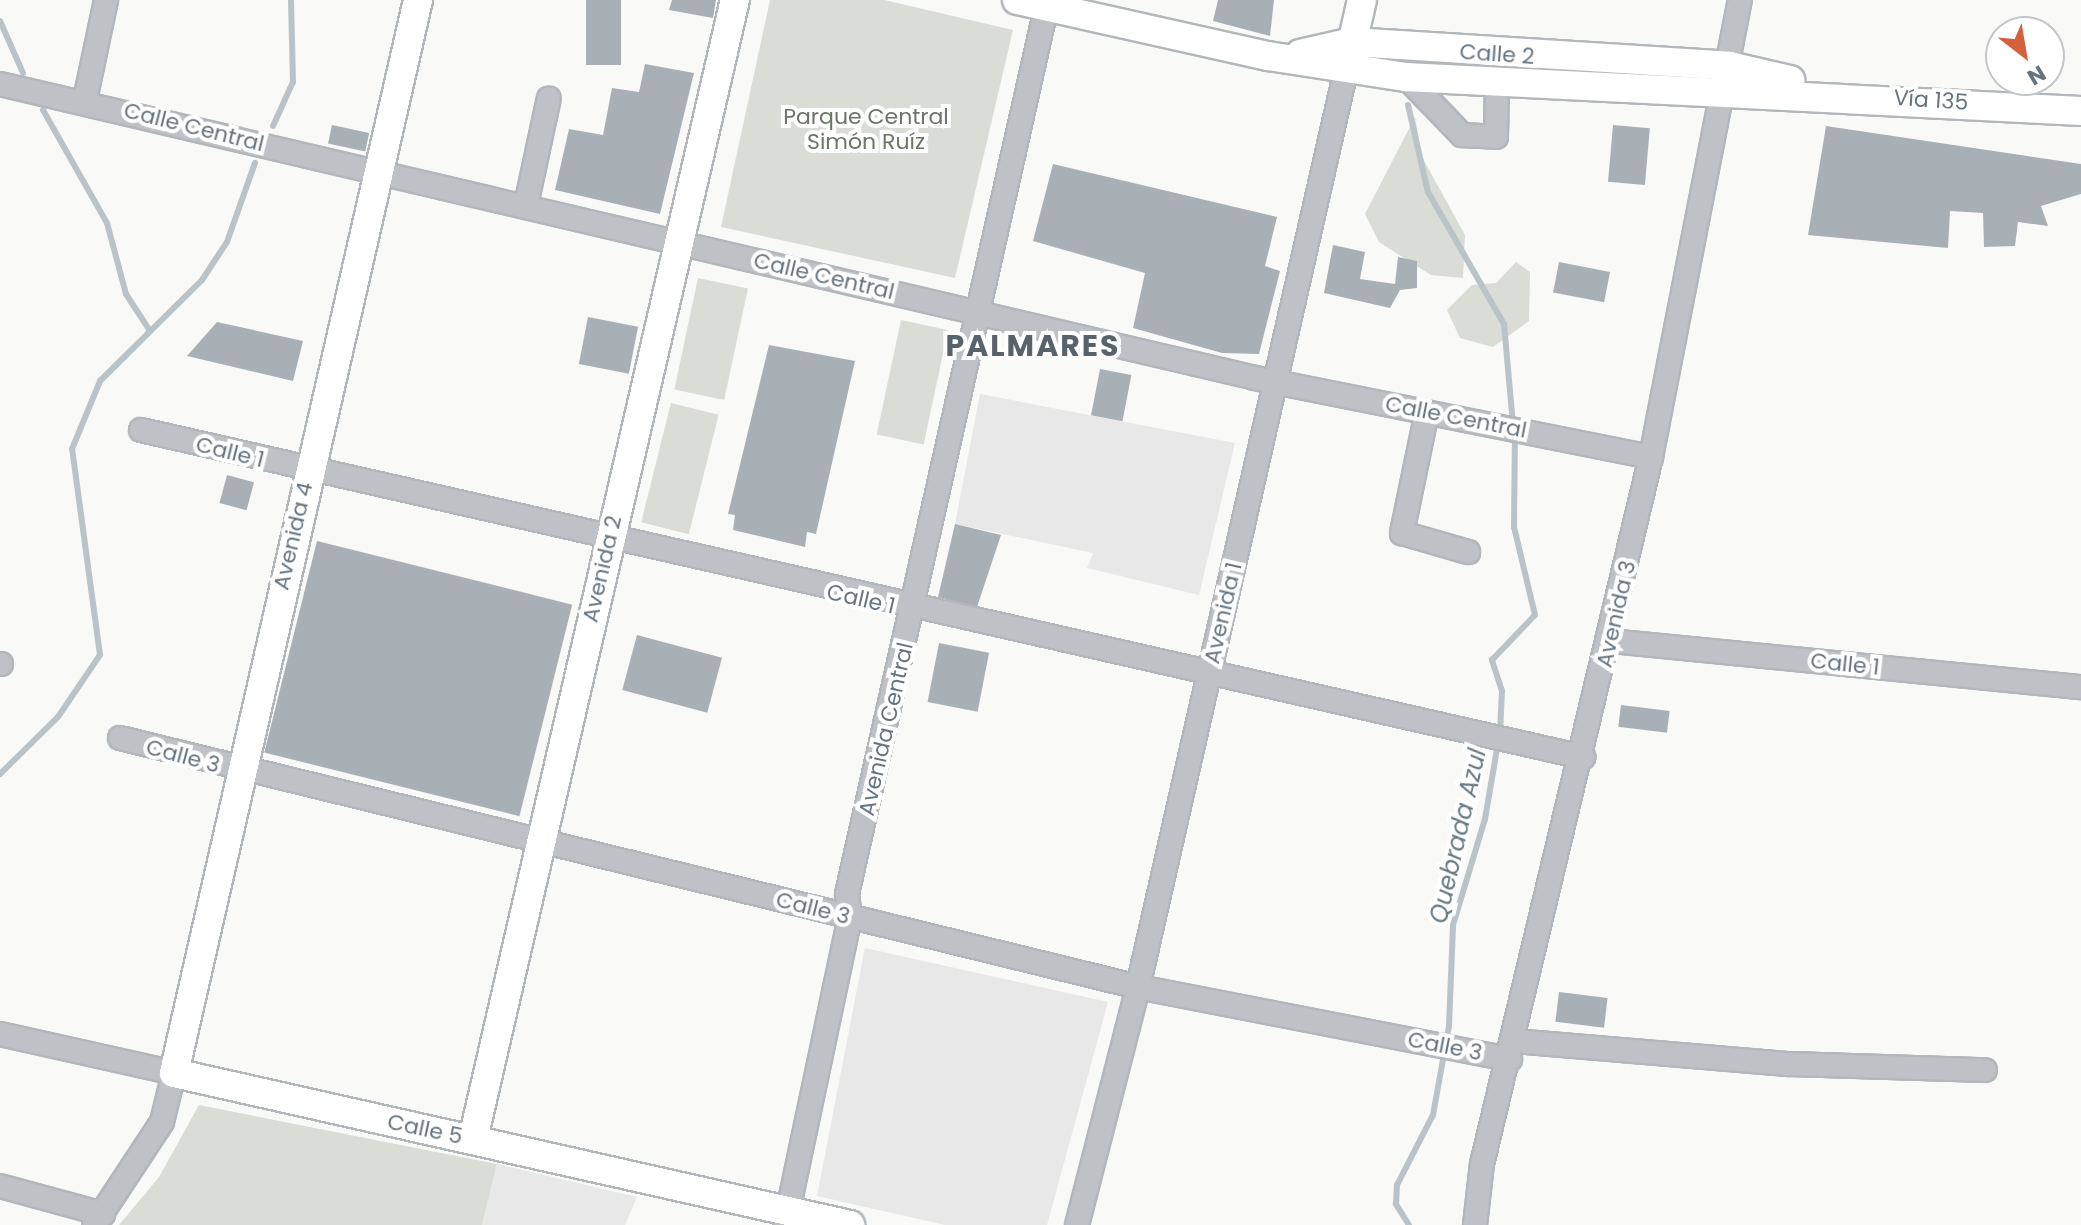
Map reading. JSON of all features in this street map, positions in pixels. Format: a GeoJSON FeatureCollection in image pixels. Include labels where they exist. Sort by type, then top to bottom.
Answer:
{"type":"FeatureCollection","features":[{"type":"Feature","properties":{"kind":"main road","name":"Avenida 4"},"geometry":{"type":"LineString","coordinates":[[174,1073],[307,471],[418,0]]}},
{"type":"Feature","properties":{"kind":"main road","name":"Avenida 2"},"geometry":{"type":"LineString","coordinates":[[473,1139],[735,0]]}},
{"type":"Feature","properties":{"kind":"main road","name":"Calle 2"},"geometry":{"type":"LineString","coordinates":[[1017,0],[1048,3],[1268,56],[1406,77],[1497,82],[1725,79]]}},
{"type":"Feature","properties":{"kind":"main road","name":"Avenida 1"},"geometry":{"type":"LineString","coordinates":[[1346,70],[1362,0]]}},
{"type":"Feature","properties":{"kind":"main road","name":"Calle 2"},"geometry":{"type":"LineString","coordinates":[[1268,56],[1317,54],[1352,42],[1725,79]]}},
{"type":"Feature","properties":{"kind":"main road","name":"Vía 135"},"geometry":{"type":"LineString","coordinates":[[1725,79],[1877,96],[2081,111]]}},
{"type":"Feature","properties":{"kind":"main road","name":"Calle 5"},"geometry":{"type":"LineString","coordinates":[[174,1073],[473,1139],[787,1218],[850,1225]]}},
{"type":"Feature","properties":{"kind":"street"},"geometry":{"type":"LineString","coordinates":[[85,100],[106,0]]}},
{"type":"Feature","properties":{"kind":"street","name":"Avenida 3"},"geometry":{"type":"LineString","coordinates":[[1475,1225],[1482,1164],[1583,757],[1651,457],[1740,0]]}},
{"type":"Feature","properties":{"kind":"street","name":"Avenida Central"},"geometry":{"type":"LineString","coordinates":[[787,1218],[850,916],[847,894],[1048,3]]}},
{"type":"Feature","properties":{"kind":"street","name":"Avenida 1"},"geometry":{"type":"LineString","coordinates":[[1077,1225],[1138,987],[1346,70]]}},
{"type":"Feature","properties":{"kind":"street"},"geometry":{"type":"LineString","coordinates":[[1406,77],[1462,135],[1496,137],[1497,82]]}},
{"type":"Feature","properties":{"kind":"street","name":"Calle Central"},"geometry":{"type":"LineString","coordinates":[[0,84],[85,100],[378,168],[680,243],[1275,382],[1503,425],[1651,457]]}},
{"type":"Feature","properties":{"kind":"street"},"geometry":{"type":"LineString","coordinates":[[526,205],[549,98]]}},
{"type":"Feature","properties":{"kind":"street"},"geometry":{"type":"LineString","coordinates":[[1427,412],[1402,533],[1468,552]]}},
{"type":"Feature","properties":{"kind":"street","name":"Calle 1"},"geometry":{"type":"LineString","coordinates":[[141,430],[608,542],[1209,677],[1583,757]]}},
{"type":"Feature","properties":{"kind":"street","name":"Calle 1"},"geometry":{"type":"LineString","coordinates":[[1610,641],[2081,687]]}},
{"type":"Feature","properties":{"kind":"street","name":"Calle 3"},"geometry":{"type":"LineString","coordinates":[[120,738],[240,771],[1138,987],[1425,1043],[1467,1050],[1985,1070]]}},
{"type":"Feature","properties":{"kind":"street","name":"Calle 5"},"geometry":{"type":"LineString","coordinates":[[0,1034],[174,1073]]}},
{"type":"Feature","properties":{"kind":"street"},"geometry":{"type":"LineString","coordinates":[[0,1186],[98,1219],[162,1122],[174,1073]]}},
{"type":"Feature","properties":{"kind":"shaded area"},"geometry":{"type":"Polygon","coordinates":[[[980,394],[1235,443],[1199,595],[1087,568],[1093,553],[955,524],[980,394]]]}},
{"type":"Feature","properties":{"kind":"shaded area"},"geometry":{"type":"Polygon","coordinates":[[[865,948],[1108,1002],[1047,1225],[945,1225],[817,1196],[865,948]]]}},
{"type":"Feature","properties":{"kind":"shaded area"},"geometry":{"type":"Polygon","coordinates":[[[497,1164],[637,1197],[625,1225],[482,1225],[497,1164]]]}},
{"type":"Feature","properties":{"kind":"green space","name":"Parque Central Simón Ruíz"},"geometry":{"type":"Polygon","coordinates":[[[770,0],[884,0],[1013,30],[955,278],[721,227],[770,0]]]}},
{"type":"Feature","properties":{"kind":"green space"},"geometry":{"type":"Polygon","coordinates":[[[1415,117],[1422,157],[1465,235],[1463,278],[1431,275],[1379,242],[1365,214],[1415,117]]]}},
{"type":"Feature","properties":{"kind":"green space"},"geometry":{"type":"Polygon","coordinates":[[[1516,262],[1530,272],[1529,321],[1493,347],[1460,338],[1447,310],[1472,285],[1496,283],[1516,262]]]}},
{"type":"Feature","properties":{"kind":"green space"},"geometry":{"type":"Polygon","coordinates":[[[698,278],[748,289],[724,400],[674,390],[698,278]]]}},
{"type":"Feature","properties":{"kind":"green space"},"geometry":{"type":"Polygon","coordinates":[[[901,320],[948,330],[924,444],[877,434],[901,320]]]}},
{"type":"Feature","properties":{"kind":"green space"},"geometry":{"type":"Polygon","coordinates":[[[671,403],[719,415],[689,534],[641,522],[671,403]]]}},
{"type":"Feature","properties":{"kind":"green space"},"geometry":{"type":"Polygon","coordinates":[[[199,1105],[497,1164],[482,1225],[119,1225],[159,1177],[199,1105]]]}},
{"type":"Feature","properties":{"kind":"building"},"geometry":{"type":"Polygon","coordinates":[[[586,0],[621,0],[621,65],[586,65],[586,0]]]}},
{"type":"Feature","properties":{"kind":"building"},"geometry":{"type":"Polygon","coordinates":[[[672,0],[716,0],[713,18],[669,10],[672,0]]]}},
{"type":"Feature","properties":{"kind":"building"},"geometry":{"type":"Polygon","coordinates":[[[1218,0],[1274,0],[1270,36],[1213,21],[1218,0]]]}},
{"type":"Feature","properties":{"kind":"building"},"geometry":{"type":"Polygon","coordinates":[[[645,64],[694,73],[660,214],[555,190],[569,129],[603,135],[612,88],[639,92],[645,64]]]}},
{"type":"Feature","properties":{"kind":"building"},"geometry":{"type":"Polygon","coordinates":[[[332,125],[369,133],[365,151],[328,144],[332,125]]]}},
{"type":"Feature","properties":{"kind":"building"},"geometry":{"type":"Polygon","coordinates":[[[1613,125],[1650,128],[1645,185],[1608,182],[1613,125]]]}},
{"type":"Feature","properties":{"kind":"building"},"geometry":{"type":"Polygon","coordinates":[[[1826,126],[2081,164],[2081,194],[2041,206],[2048,226],[2018,222],[2015,246],[1984,247],[1983,213],[1950,211],[1948,248],[1808,235],[1826,126]]]}},
{"type":"Feature","properties":{"kind":"building"},"geometry":{"type":"Polygon","coordinates":[[[1053,164],[1277,217],[1265,266],[1280,271],[1259,354],[1222,353],[1133,328],[1145,273],[1033,241],[1053,164]]]}},
{"type":"Feature","properties":{"kind":"building"},"geometry":{"type":"Polygon","coordinates":[[[1333,245],[1365,252],[1360,279],[1395,284],[1398,257],[1417,261],[1417,288],[1400,290],[1390,308],[1324,293],[1333,245]]]}},
{"type":"Feature","properties":{"kind":"building"},"geometry":{"type":"Polygon","coordinates":[[[1559,262],[1610,272],[1604,302],[1553,292],[1559,262]]]}},
{"type":"Feature","properties":{"kind":"building"},"geometry":{"type":"Polygon","coordinates":[[[588,317],[638,327],[629,374],[579,364],[588,317]]]}},
{"type":"Feature","properties":{"kind":"building"},"geometry":{"type":"Polygon","coordinates":[[[217,322],[303,341],[293,381],[187,356],[217,322]]]}},
{"type":"Feature","properties":{"kind":"building"},"geometry":{"type":"Polygon","coordinates":[[[769,345],[855,361],[816,534],[807,532],[805,547],[733,530],[735,515],[728,514],[769,345]]]}},
{"type":"Feature","properties":{"kind":"building"},"geometry":{"type":"Polygon","coordinates":[[[1100,369],[1131,375],[1122,421],[1091,415],[1100,369]]]}},
{"type":"Feature","properties":{"kind":"building"},"geometry":{"type":"Polygon","coordinates":[[[227,475],[254,482],[247,510],[219,503],[227,475]]]}},
{"type":"Feature","properties":{"kind":"building"},"geometry":{"type":"Polygon","coordinates":[[[955,524],[1001,535],[977,607],[938,597],[955,524]]]}},
{"type":"Feature","properties":{"kind":"building"},"geometry":{"type":"Polygon","coordinates":[[[317,541],[572,605],[519,816],[264,753],[317,541]]]}},
{"type":"Feature","properties":{"kind":"building"},"geometry":{"type":"Polygon","coordinates":[[[637,635],[722,658],[707,713],[622,690],[637,635]]]}},
{"type":"Feature","properties":{"kind":"building"},"geometry":{"type":"Polygon","coordinates":[[[939,643],[989,653],[978,712],[928,702],[939,643]]]}},
{"type":"Feature","properties":{"kind":"building"},"geometry":{"type":"Polygon","coordinates":[[[1621,705],[1670,711],[1667,733],[1618,727],[1621,705]]]}},
{"type":"Feature","properties":{"kind":"building"},"geometry":{"type":"Polygon","coordinates":[[[1559,992],[1608,998],[1604,1028],[1555,1022],[1559,992]]]}},
{"type":"Feature","properties":{"kind":"waterway"},"geometry":{"type":"LineString","coordinates":[[273,126],[293,82],[291,0]]}},
{"type":"Feature","properties":{"kind":"waterway"},"geometry":{"type":"LineString","coordinates":[[0,21],[23,73]]}},
{"type":"Feature","properties":{"kind":"waterway","name":"Quebrada Azul"},"geometry":{"type":"LineString","coordinates":[[1408,105],[1428,192],[1504,324],[1513,425]]}},
{"type":"Feature","properties":{"kind":"waterway"},"geometry":{"type":"LineString","coordinates":[[43,110],[107,223],[126,294],[150,331]]}},
{"type":"Feature","properties":{"kind":"waterway"},"geometry":{"type":"LineString","coordinates":[[0,774],[58,717],[100,655],[72,449],[100,381],[202,280],[227,242],[255,163]]}},
{"type":"Feature","properties":{"kind":"waterway","name":"Quebrada Azul"},"geometry":{"type":"LineString","coordinates":[[1500,732],[1502,691],[1492,660],[1535,615],[1514,527],[1515,436]]}},
{"type":"Feature","properties":{"kind":"waterway","name":"Quebrada Azul"},"geometry":{"type":"LineString","coordinates":[[1409,1225],[1396,1204],[1397,1185],[1433,1115],[1449,1026],[1453,925],[1485,819],[1498,743]]}},
{"type":"Feature","properties":{"kind":"district","name":"PALMARES"},"geometry":{"type":"Point","coordinates":[1033,346]}}]}
